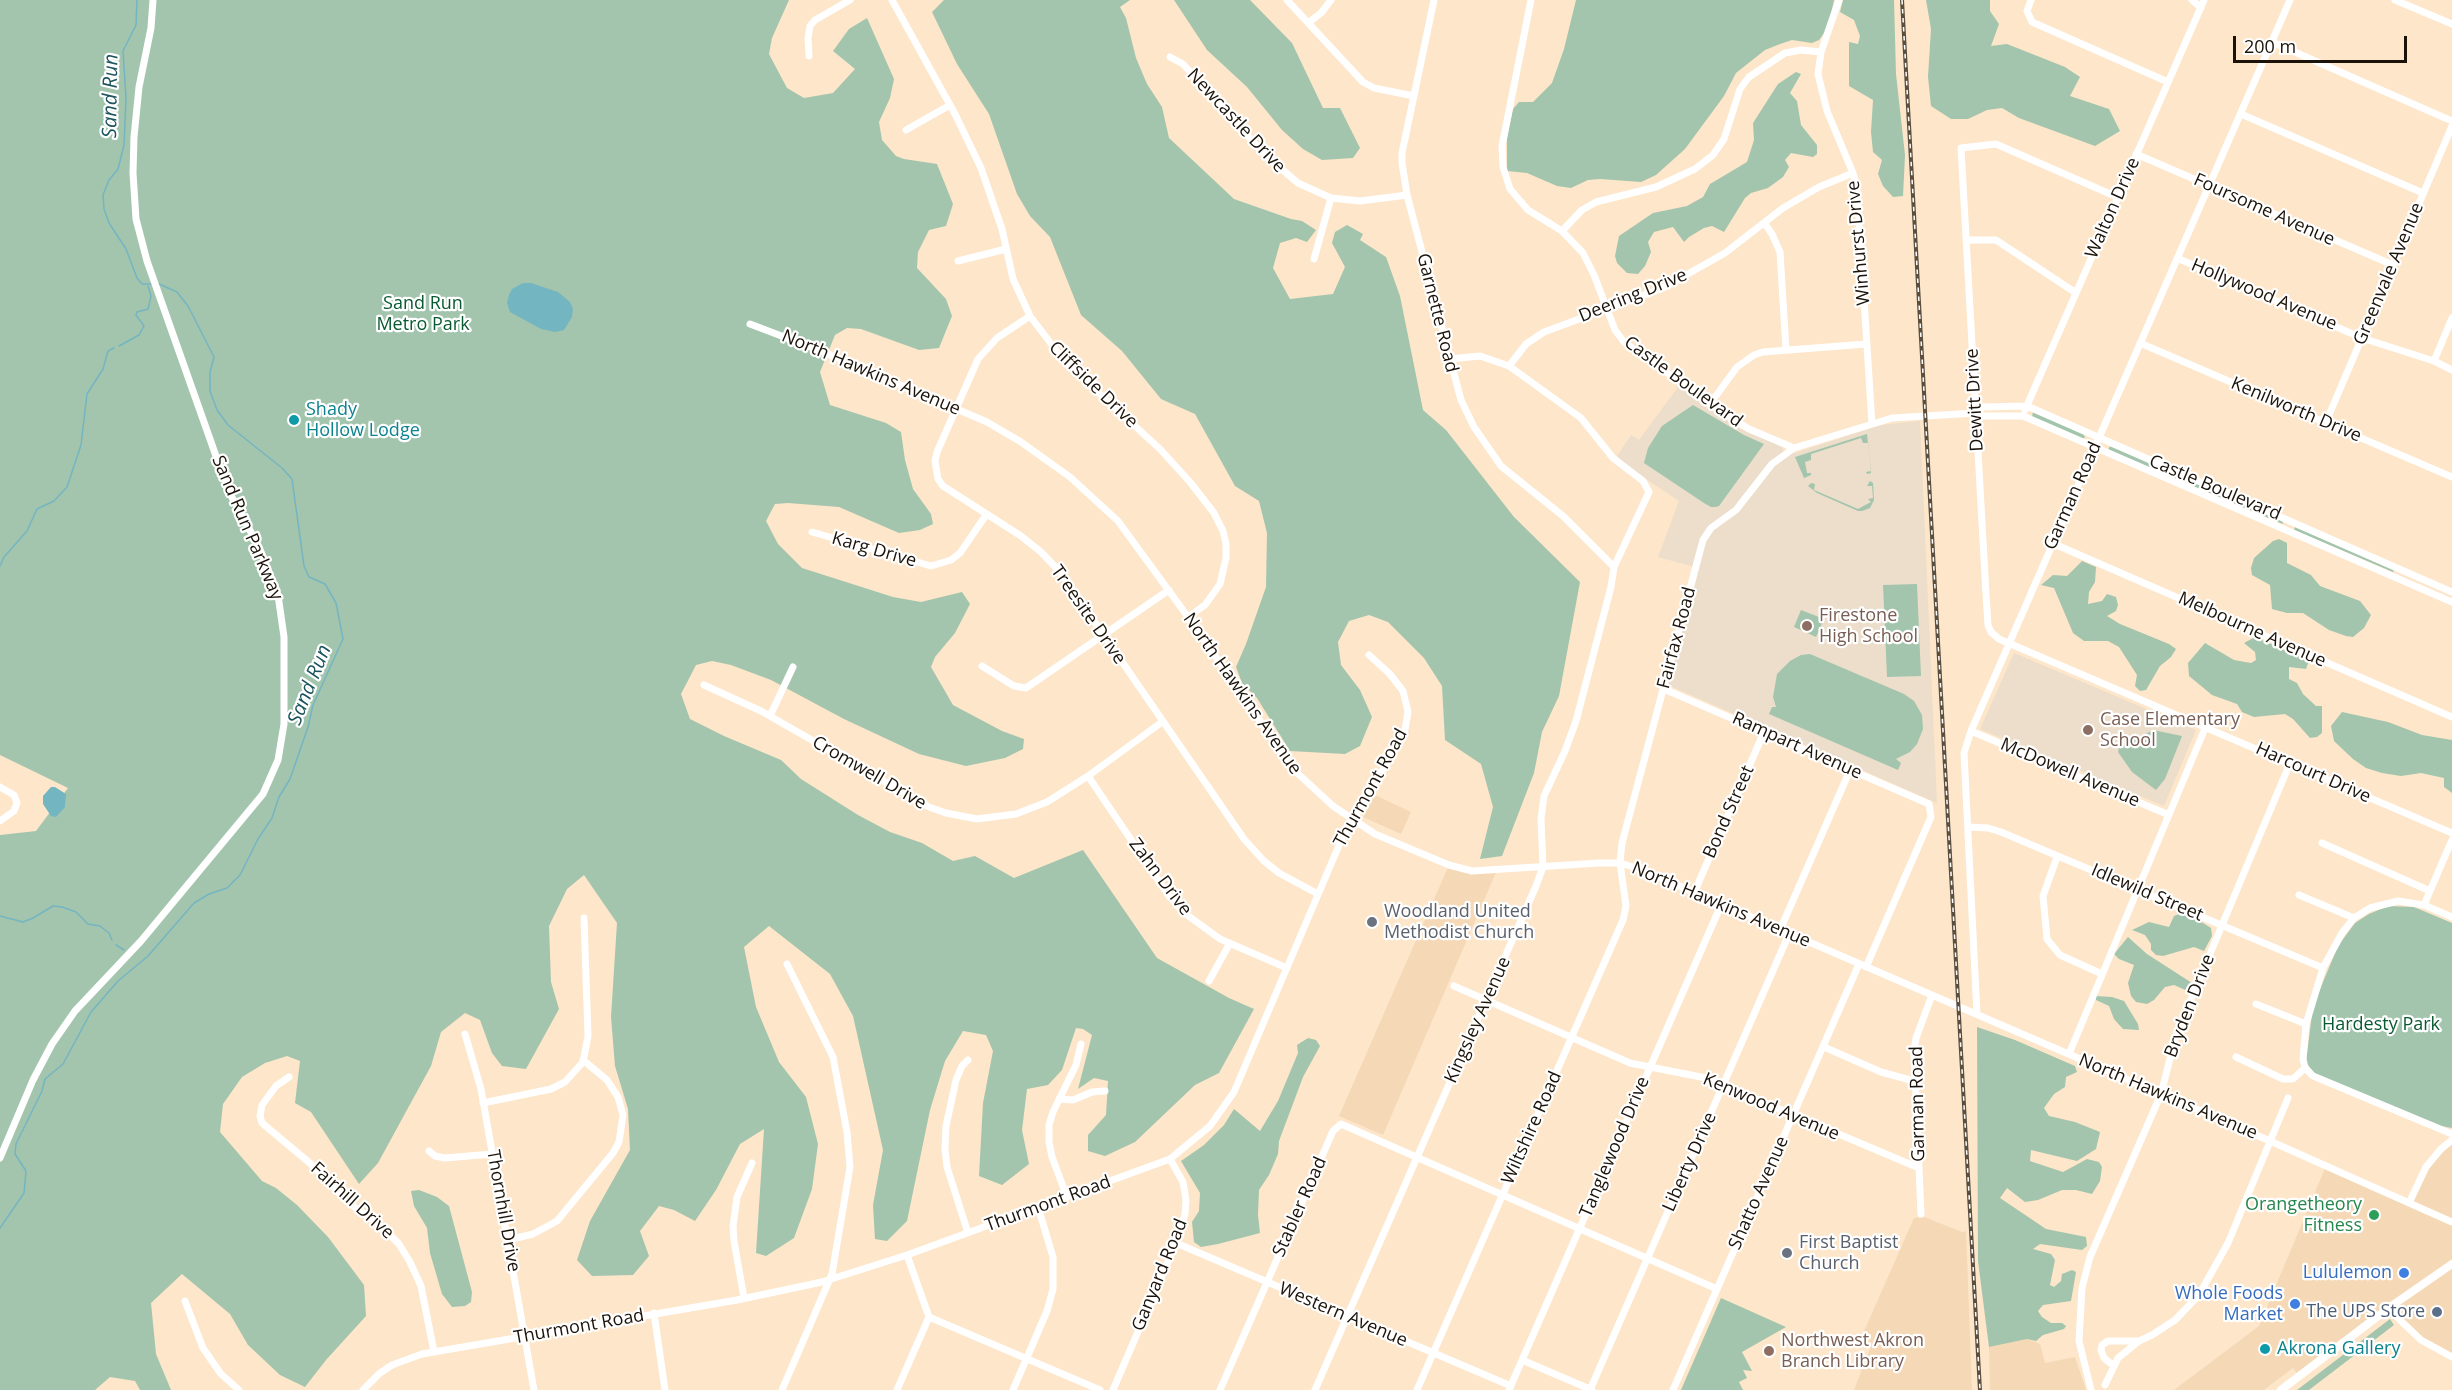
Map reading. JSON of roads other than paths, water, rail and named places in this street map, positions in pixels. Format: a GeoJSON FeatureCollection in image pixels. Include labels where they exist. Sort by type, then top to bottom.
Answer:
{"type":"FeatureCollection","features":[{"type":"Feature","properties":{"kind":"main road"},"geometry":{"type":"LineString","coordinates":[[2281,1390],[2390,1306],[2452,1265]]}},
{"type":"Feature","properties":{"kind":"street","name":"Sand Run Parkway"},"geometry":{"type":"LineString","coordinates":[[0,1158],[33,1080],[57,1036],[89,994],[141,941],[253,807],[271,779],[282,740],[285,692],[284,637],[278,594],[259,547],[228,490],[147,261],[136,219],[133,173],[134,137],[139,87],[151,28],[153,0]]}},
{"type":"Feature","properties":{"kind":"street"},"geometry":{"type":"LineString","coordinates":[[809,56],[810,26],[815,20],[850,0]]}},
{"type":"Feature","properties":{"kind":"street","name":"Cliffside Drive"},"geometry":{"type":"LineString","coordinates":[[892,0],[950,105],[981,168],[996,210],[1013,279],[1030,316],[1065,362],[1160,449],[1214,513],[1226,544],[1224,574],[1220,584],[1205,605],[1188,617]]}},
{"type":"Feature","properties":{"kind":"street"},"geometry":{"type":"LineString","coordinates":[[1287,0],[1363,82],[1374,87],[1414,96]]}},
{"type":"Feature","properties":{"kind":"street"},"geometry":{"type":"LineString","coordinates":[[1308,23],[1321,13],[1330,0]]}},
{"type":"Feature","properties":{"kind":"street","name":"Garnette Road"},"geometry":{"type":"LineString","coordinates":[[1434,0],[1402,153],[1407,195],[1461,400],[1473,427],[1488,450],[1522,485],[1563,516],[1614,567]]}},
{"type":"Feature","properties":{"kind":"street","name":"Castle Boulevard"},"geometry":{"type":"LineString","coordinates":[[1531,0],[1504,129],[1501,158],[1506,179],[1517,198],[1528,210],[1562,231],[1575,243],[1590,264],[1615,330],[1631,349],[1710,404],[1749,429],[1794,448],[1892,418],[1976,413],[1984,416],[2023,416],[2452,602]]}},
{"type":"Feature","properties":{"kind":"street","name":"Winhurst Drive"},"geometry":{"type":"LineString","coordinates":[[1839,0],[1821,52],[1818,68],[1821,89],[1857,189],[1872,424]]}},
{"type":"Feature","properties":{"kind":"street"},"geometry":{"type":"LineString","coordinates":[[2031,0],[2027,11],[2032,22],[2168,82]]}},
{"type":"Feature","properties":{"kind":"street"},"geometry":{"type":"LineString","coordinates":[[2192,0],[2200,8]]}},
{"type":"Feature","properties":{"kind":"street","name":"Walton Drive"},"geometry":{"type":"LineString","coordinates":[[2023,416],[2204,0]]}},
{"type":"Feature","properties":{"kind":"street","name":"Garman Road"},"geometry":{"type":"LineString","coordinates":[[1977,1014],[1964,753],[2008,643],[2290,0]]}},
{"type":"Feature","properties":{"kind":"street"},"geometry":{"type":"LineString","coordinates":[[2395,0],[2452,24]]}},
{"type":"Feature","properties":{"kind":"street"},"geometry":{"type":"LineString","coordinates":[[2272,42],[2452,121]]}},
{"type":"Feature","properties":{"kind":"street"},"geometry":{"type":"LineString","coordinates":[[1562,231],[1582,210],[1596,202],[1645,191],[1695,169],[1713,155],[1724,139],[1740,89],[1749,77],[1785,53],[1801,50],[1821,52]]}},
{"type":"Feature","properties":{"kind":"street","name":"Newcastle Drive"},"geometry":{"type":"LineString","coordinates":[[1170,57],[1183,64],[1265,155],[1287,176],[1331,198],[1360,201],[1407,195]]}},
{"type":"Feature","properties":{"kind":"street"},"geometry":{"type":"LineString","coordinates":[[906,130],[950,105]]}},
{"type":"Feature","properties":{"kind":"street"},"geometry":{"type":"LineString","coordinates":[[2241,114],[2423,193]]}},
{"type":"Feature","properties":{"kind":"street","name":"Greenvale Avenue"},"geometry":{"type":"LineString","coordinates":[[2326,422],[2452,126]]}},
{"type":"Feature","properties":{"kind":"street","name":"Dewitt Drive"},"geometry":{"type":"LineString","coordinates":[[2008,643],[1999,639],[1988,625],[1961,148],[1996,144],[2117,197]]}},
{"type":"Feature","properties":{"kind":"street","name":"Foursome Avenue"},"geometry":{"type":"LineString","coordinates":[[2136,154],[2393,265]]}},
{"type":"Feature","properties":{"kind":"street","name":"Deering Drive"},"geometry":{"type":"LineString","coordinates":[[1509,366],[1526,344],[1544,332],[1663,288],[1708,264],[1765,224],[1783,208],[1819,187],[1853,173]]}},
{"type":"Feature","properties":{"kind":"street"},"geometry":{"type":"LineString","coordinates":[[1314,259],[1331,198]]}},
{"type":"Feature","properties":{"kind":"street"},"geometry":{"type":"LineString","coordinates":[[1765,224],[1780,252],[1786,350]]}},
{"type":"Feature","properties":{"kind":"street"},"geometry":{"type":"LineString","coordinates":[[1966,240],[1996,240],[2076,293]]}},
{"type":"Feature","properties":{"kind":"street"},"geometry":{"type":"LineString","coordinates":[[957,261],[1006,249]]}},
{"type":"Feature","properties":{"kind":"street","name":"Hollywood Avenue"},"geometry":{"type":"LineString","coordinates":[[2177,258],[2362,338],[2434,361],[2452,370]]}},
{"type":"Feature","properties":{"kind":"street","name":"Treesite Drive"},"geometry":{"type":"LineString","coordinates":[[1030,316],[997,338],[978,359],[937,452],[935,461],[938,479],[943,486],[986,516],[1021,536],[1041,552],[1061,573],[1162,722],[1254,851],[1286,878],[1318,894]]}},
{"type":"Feature","properties":{"kind":"street"},"geometry":{"type":"LineString","coordinates":[[2434,361],[2452,318]]}},
{"type":"Feature","properties":{"kind":"street","name":"North Hawkins Avenue"},"geometry":{"type":"LineString","coordinates":[[750,324],[821,351],[955,408],[1021,442],[1070,477],[1118,521],[1294,770],[1318,794],[1351,819],[1391,842],[1463,869],[1482,871],[1620,863],[1977,1014],[2452,1222]]}},
{"type":"Feature","properties":{"kind":"street","name":"Kenilworth Drive"},"geometry":{"type":"LineString","coordinates":[[2140,343],[2452,477]]}},
{"type":"Feature","properties":{"kind":"street"},"geometry":{"type":"LineString","coordinates":[[1710,404],[1744,360],[1763,351],[1866,344]]}},
{"type":"Feature","properties":{"kind":"street"},"geometry":{"type":"LineString","coordinates":[[1450,359],[1480,356],[1509,366]]}},
{"type":"Feature","properties":{"kind":"street","name":"Kingsley Avenue"},"geometry":{"type":"LineString","coordinates":[[1316,1390],[1543,867],[1541,819],[1544,796],[1576,721],[1614,567],[1649,492],[1646,485],[1613,458],[1588,424],[1509,366]]}},
{"type":"Feature","properties":{"kind":"street","name":"Castle Boulevard"},"geometry":{"type":"LineString","coordinates":[[1976,413],[1983,407],[2027,406],[2452,592]]}},
{"type":"Feature","properties":{"kind":"street","name":"Fairfax Road"},"geometry":{"type":"LineString","coordinates":[[1620,863],[1622,843],[1706,536],[1711,528],[1736,510],[1772,464],[1794,448]]}},
{"type":"Feature","properties":{"kind":"street"},"geometry":{"type":"LineString","coordinates":[[2181,484],[2184,475]]}},
{"type":"Feature","properties":{"kind":"street","name":"Karg Drive"},"geometry":{"type":"LineString","coordinates":[[812,532],[931,566],[951,560],[960,554],[986,516]]}},
{"type":"Feature","properties":{"kind":"street"},"geometry":{"type":"LineString","coordinates":[[2286,530],[2290,520]]}},
{"type":"Feature","properties":{"kind":"street","name":"Melbourne Avenue"},"geometry":{"type":"LineString","coordinates":[[2052,543],[2452,717]]}},
{"type":"Feature","properties":{"kind":"street"},"geometry":{"type":"LineString","coordinates":[[2396,578],[2400,569]]}},
{"type":"Feature","properties":{"kind":"street"},"geometry":{"type":"LineString","coordinates":[[982,666],[1014,686],[1026,688],[1168,590]]}},
{"type":"Feature","properties":{"kind":"street","name":"Harcourt Drive"},"geometry":{"type":"LineString","coordinates":[[2008,643],[2452,833]]}},
{"type":"Feature","properties":{"kind":"street","name":"Thurmont Road"},"geometry":{"type":"LineString","coordinates":[[363,1390],[392,1365],[422,1354],[744,1298],[829,1280],[907,1255],[1170,1159],[1203,1133],[1227,1104],[1240,1080],[1351,819],[1400,743],[1408,717],[1406,701],[1400,686],[1369,655]]}},
{"type":"Feature","properties":{"kind":"street"},"geometry":{"type":"LineString","coordinates":[[770,717],[793,667]]}},
{"type":"Feature","properties":{"kind":"street","name":"Cromwell Drive"},"geometry":{"type":"LineString","coordinates":[[704,685],[770,717],[921,804],[961,817],[1000,818],[1047,802],[1088,776],[1162,722]]}},
{"type":"Feature","properties":{"kind":"street","name":"Rampart Avenue"},"geometry":{"type":"LineString","coordinates":[[1664,689],[1929,804]]}},
{"type":"Feature","properties":{"kind":"street"},"geometry":{"type":"LineString","coordinates":[[2069,1054],[2206,726]]}},
{"type":"Feature","properties":{"kind":"street","name":"McDowell Avenue"},"geometry":{"type":"LineString","coordinates":[[1971,731],[2169,815]]}},
{"type":"Feature","properties":{"kind":"street","name":"Bond Street"},"geometry":{"type":"LineString","coordinates":[[1694,893],[1764,732]]}},
{"type":"Feature","properties":{"kind":"street","name":"Bryden Drive"},"geometry":{"type":"LineString","coordinates":[[2091,1390],[2079,1341],[2080,1302],[2084,1279],[2091,1257],[2161,1094],[2175,1037],[2290,763]]}},
{"type":"Feature","properties":{"kind":"street"},"geometry":{"type":"LineString","coordinates":[[1780,930],[1850,770]]}},
{"type":"Feature","properties":{"kind":"street","name":"Zahn Drive"},"geometry":{"type":"LineString","coordinates":[[1088,776],[1175,902],[1199,926],[1230,943],[1287,968]]}},
{"type":"Feature","properties":{"kind":"street"},"geometry":{"type":"LineString","coordinates":[[0,787],[14,795],[17,803],[14,811],[0,821]]}},
{"type":"Feature","properties":{"kind":"street","name":"Shatto Avenue"},"geometry":{"type":"LineString","coordinates":[[1673,1390],[1824,1047],[1931,817],[1929,804]]}},
{"type":"Feature","properties":{"kind":"street","name":"Idlewild Street"},"geometry":{"type":"LineString","coordinates":[[1968,827],[1994,830],[2323,968]]}},
{"type":"Feature","properties":{"kind":"street"},"geometry":{"type":"LineString","coordinates":[[2424,905],[2452,840]]}},
{"type":"Feature","properties":{"kind":"street"},"geometry":{"type":"LineString","coordinates":[[2322,843],[2430,891]]}},
{"type":"Feature","properties":{"kind":"street"},"geometry":{"type":"LineString","coordinates":[[2057,857],[2043,896],[2047,939],[2060,955],[2102,974]]}},
{"type":"Feature","properties":{"kind":"street","name":"Wiltshire Road"},"geometry":{"type":"LineString","coordinates":[[1417,1390],[1623,920],[1626,896],[1620,863]]}},
{"type":"Feature","properties":{"kind":"street"},"geometry":{"type":"LineString","coordinates":[[2299,895],[2354,918]]}},
{"type":"Feature","properties":{"kind":"street"},"geometry":{"type":"LineString","coordinates":[[2452,917],[2424,905],[2391,902],[2370,908],[2354,918],[2342,933],[2323,968],[2306,1024],[2303,1059],[2305,1068],[2313,1076],[2452,1134]]}},
{"type":"Feature","properties":{"kind":"street","name":"Tanglewood Drive"},"geometry":{"type":"LineString","coordinates":[[1510,1388],[1721,905]]}},
{"type":"Feature","properties":{"kind":"street"},"geometry":{"type":"LineString","coordinates":[[483,1103],[551,1089],[571,1076],[583,1060],[588,1036],[584,918]]}},
{"type":"Feature","properties":{"kind":"street","name":"Liberty Drive"},"geometry":{"type":"LineString","coordinates":[[1591,1390],[1789,934]]}},
{"type":"Feature","properties":{"kind":"street"},"geometry":{"type":"LineString","coordinates":[[1209,981],[1230,943]]}},
{"type":"Feature","properties":{"kind":"street"},"geometry":{"type":"LineString","coordinates":[[782,1390],[829,1280],[848,1190],[850,1149],[833,1057],[787,964]]}},
{"type":"Feature","properties":{"kind":"street","name":"Kenwood Avenue"},"geometry":{"type":"LineString","coordinates":[[1454,986],[1630,1063],[1694,1075],[1919,1168]]}},
{"type":"Feature","properties":{"kind":"street","name":"Garman Road"},"geometry":{"type":"LineString","coordinates":[[1921,1214],[1914,1081],[1916,1038],[1932,996]]}},
{"type":"Feature","properties":{"kind":"street"},"geometry":{"type":"LineString","coordinates":[[2256,1004],[2306,1024]]}},
{"type":"Feature","properties":{"kind":"street","name":"Thornhill Drive"},"geometry":{"type":"LineString","coordinates":[[465,1034],[479,1077],[534,1390]]}},
{"type":"Feature","properties":{"kind":"street"},"geometry":{"type":"LineString","coordinates":[[1067,1197],[1049,1142],[1049,1125],[1076,1065],[1081,1044]]}},
{"type":"Feature","properties":{"kind":"street"},"geometry":{"type":"LineString","coordinates":[[1824,1047],[1881,1072],[1914,1081]]}},
{"type":"Feature","properties":{"kind":"street"},"geometry":{"type":"LineString","coordinates":[[2236,1057],[2283,1079],[2293,1078],[2305,1068]]}},
{"type":"Feature","properties":{"kind":"street"},"geometry":{"type":"LineString","coordinates":[[507,1240],[533,1234],[557,1221],[613,1153],[619,1142],[623,1124],[618,1097],[607,1080],[583,1060]]}},
{"type":"Feature","properties":{"kind":"street"},"geometry":{"type":"LineString","coordinates":[[968,1060],[962,1066],[956,1080],[946,1126],[945,1149],[948,1167],[968,1233]]}},
{"type":"Feature","properties":{"kind":"street","name":"Fairhill Drive"},"geometry":{"type":"LineString","coordinates":[[289,1077],[276,1086],[262,1105],[260,1112],[262,1123],[311,1164],[349,1203],[382,1227],[399,1244],[419,1282],[434,1352]]}},
{"type":"Feature","properties":{"kind":"street"},"geometry":{"type":"LineString","coordinates":[[1059,1099],[1072,1100],[1092,1092],[1105,1091]]}},
{"type":"Feature","properties":{"kind":"street"},"geometry":{"type":"LineString","coordinates":[[2104,1385],[2114,1366],[2129,1347],[2175,1320],[2199,1295],[2228,1243],[2288,1098]]}},
{"type":"Feature","properties":{"kind":"street","name":"Stabler Road"},"geometry":{"type":"LineString","coordinates":[[1220,1390],[1334,1131],[1340,1125],[1346,1125],[1418,1157]]}},
{"type":"Feature","properties":{"kind":"street"},"geometry":{"type":"LineString","coordinates":[[2409,1203],[2426,1167],[2452,1140]]}},
{"type":"Feature","properties":{"kind":"street"},"geometry":{"type":"LineString","coordinates":[[429,1151],[435,1156],[445,1158],[492,1154]]}},
{"type":"Feature","properties":{"kind":"street"},"geometry":{"type":"LineString","coordinates":[[1418,1157],[1717,1289]]}},
{"type":"Feature","properties":{"kind":"street","name":"Ganyard Road"},"geometry":{"type":"LineString","coordinates":[[1113,1390],[1176,1243],[1185,1214],[1186,1200],[1183,1182],[1170,1159]]}},
{"type":"Feature","properties":{"kind":"street"},"geometry":{"type":"LineString","coordinates":[[744,1298],[734,1241],[734,1226],[737,1197],[752,1163]]}},
{"type":"Feature","properties":{"kind":"street"},"geometry":{"type":"LineString","coordinates":[[1013,1390],[1050,1303],[1054,1280],[1053,1257],[1038,1207]]}},
{"type":"Feature","properties":{"kind":"street","name":"Western Avenue"},"geometry":{"type":"LineString","coordinates":[[1176,1243],[1434,1353],[1510,1388]]}},
{"type":"Feature","properties":{"kind":"street"},"geometry":{"type":"LineString","coordinates":[[897,1390],[929,1317],[907,1255]]}},
{"type":"Feature","properties":{"kind":"street"},"geometry":{"type":"LineString","coordinates":[[185,1302],[203,1348],[221,1374],[239,1390]]}},
{"type":"Feature","properties":{"kind":"street"},"geometry":{"type":"LineString","coordinates":[[2390,1306],[2421,1340],[2452,1357]]}},
{"type":"Feature","properties":{"kind":"street"},"geometry":{"type":"LineString","coordinates":[[654,1314],[665,1390]]}},
{"type":"Feature","properties":{"kind":"street"},"geometry":{"type":"LineString","coordinates":[[929,1317],[1100,1390]]}},
{"type":"Feature","properties":{"kind":"street"},"geometry":{"type":"LineString","coordinates":[[2114,1366],[2104,1358],[2102,1345],[2108,1341],[2139,1341]]}},
{"type":"Feature","properties":{"kind":"street"},"geometry":{"type":"LineString","coordinates":[[1522,1360],[1591,1390]]}},
{"type":"Feature","properties":{"kind":"water"},"geometry":{"type":"Polygon","coordinates":[[[523,283],[531,283],[558,292],[570,302],[573,309],[572,317],[564,330],[555,332],[541,329],[510,312],[507,303],[509,295],[512,289],[523,283]]]}},
{"type":"Feature","properties":{"kind":"water"},"geometry":{"type":"Polygon","coordinates":[[[51,787],[66,794],[65,807],[56,817],[51,816],[43,804],[43,796],[51,787]]]}},
{"type":"Feature","properties":{"kind":"waterway","name":"Sand Run"},"geometry":{"type":"LineString","coordinates":[[137,0],[136,25],[123,51],[126,98],[124,145],[118,169],[109,180],[103,195],[104,209],[109,223],[126,249],[137,278],[142,284],[152,284]]}},
{"type":"Feature","properties":{"kind":"waterway","name":"Sand Run"},"geometry":{"type":"LineString","coordinates":[[0,1228],[24,1193],[26,1171],[15,1154],[16,1144],[42,1091],[45,1079],[63,1064],[91,1012],[118,981],[148,956],[194,903],[209,894],[227,888],[240,875],[258,839],[272,818],[279,797],[290,779],[313,705],[343,639],[336,603],[325,584],[309,577],[304,566],[292,479],[282,468],[228,425],[217,410],[210,391],[210,372],[214,357],[188,306],[177,292],[159,284]]}},
{"type":"Feature","properties":{"kind":"waterway"},"geometry":{"type":"LineString","coordinates":[[119,346],[139,335],[144,326],[136,315],[137,312],[148,309],[151,296],[148,286]]}},
{"type":"Feature","properties":{"kind":"waterway"},"geometry":{"type":"LineString","coordinates":[[0,566],[4,557],[27,531],[37,509],[54,501],[67,487],[81,445],[87,394],[103,369],[108,351],[114,348]]}},
{"type":"Feature","properties":{"kind":"waterway"},"geometry":{"type":"LineString","coordinates":[[0,916],[23,922],[53,906],[62,907],[76,912],[88,924],[100,926],[109,933],[112,940]]}},
{"type":"Feature","properties":{"kind":"waterway"},"geometry":{"type":"LineString","coordinates":[[116,945],[124,950]]}},
{"type":"Feature","properties":{"kind":"railway"},"geometry":{"type":"LineString","coordinates":[[1902,0],[1980,1390]]}},
{"type":"Feature","properties":{"kind":"place","name":"Shady Hollow Lodge"},"geometry":{"type":"Point","coordinates":[294,420]}},
{"type":"Feature","properties":{"kind":"place","name":"Firestone High School"},"geometry":{"type":"Point","coordinates":[1807,626]}},
{"type":"Feature","properties":{"kind":"place","name":"Case Elementary School"},"geometry":{"type":"Point","coordinates":[2088,730]}},
{"type":"Feature","properties":{"kind":"place","name":"Woodland United Methodist Church"},"geometry":{"type":"Point","coordinates":[1372,922]}},
{"type":"Feature","properties":{"kind":"place","name":"Orangetheory Fitness"},"geometry":{"type":"Point","coordinates":[2374,1215]}},
{"type":"Feature","properties":{"kind":"place","name":"First Baptist Church"},"geometry":{"type":"Point","coordinates":[1787,1253]}},
{"type":"Feature","properties":{"kind":"place","name":"Lululemon"},"geometry":{"type":"Point","coordinates":[2404,1273]}},
{"type":"Feature","properties":{"kind":"place","name":"Whole Foods Market"},"geometry":{"type":"Point","coordinates":[2295,1304]}},
{"type":"Feature","properties":{"kind":"place","name":"The UPS Store"},"geometry":{"type":"Point","coordinates":[2437,1312]}},
{"type":"Feature","properties":{"kind":"place","name":"Akrona Gallery"},"geometry":{"type":"Point","coordinates":[2265,1349]}},
{"type":"Feature","properties":{"kind":"place","name":"Northwest Akron Branch Library"},"geometry":{"type":"Point","coordinates":[1769,1351]}},
{"type":"Feature","properties":{"kind":"park label","name":"Sand Run Metro Park"},"geometry":{"type":"Point","coordinates":[423,314]}},
{"type":"Feature","properties":{"kind":"park label","name":"Hardesty Park"},"geometry":{"type":"Point","coordinates":[2381,1025]}}]}
